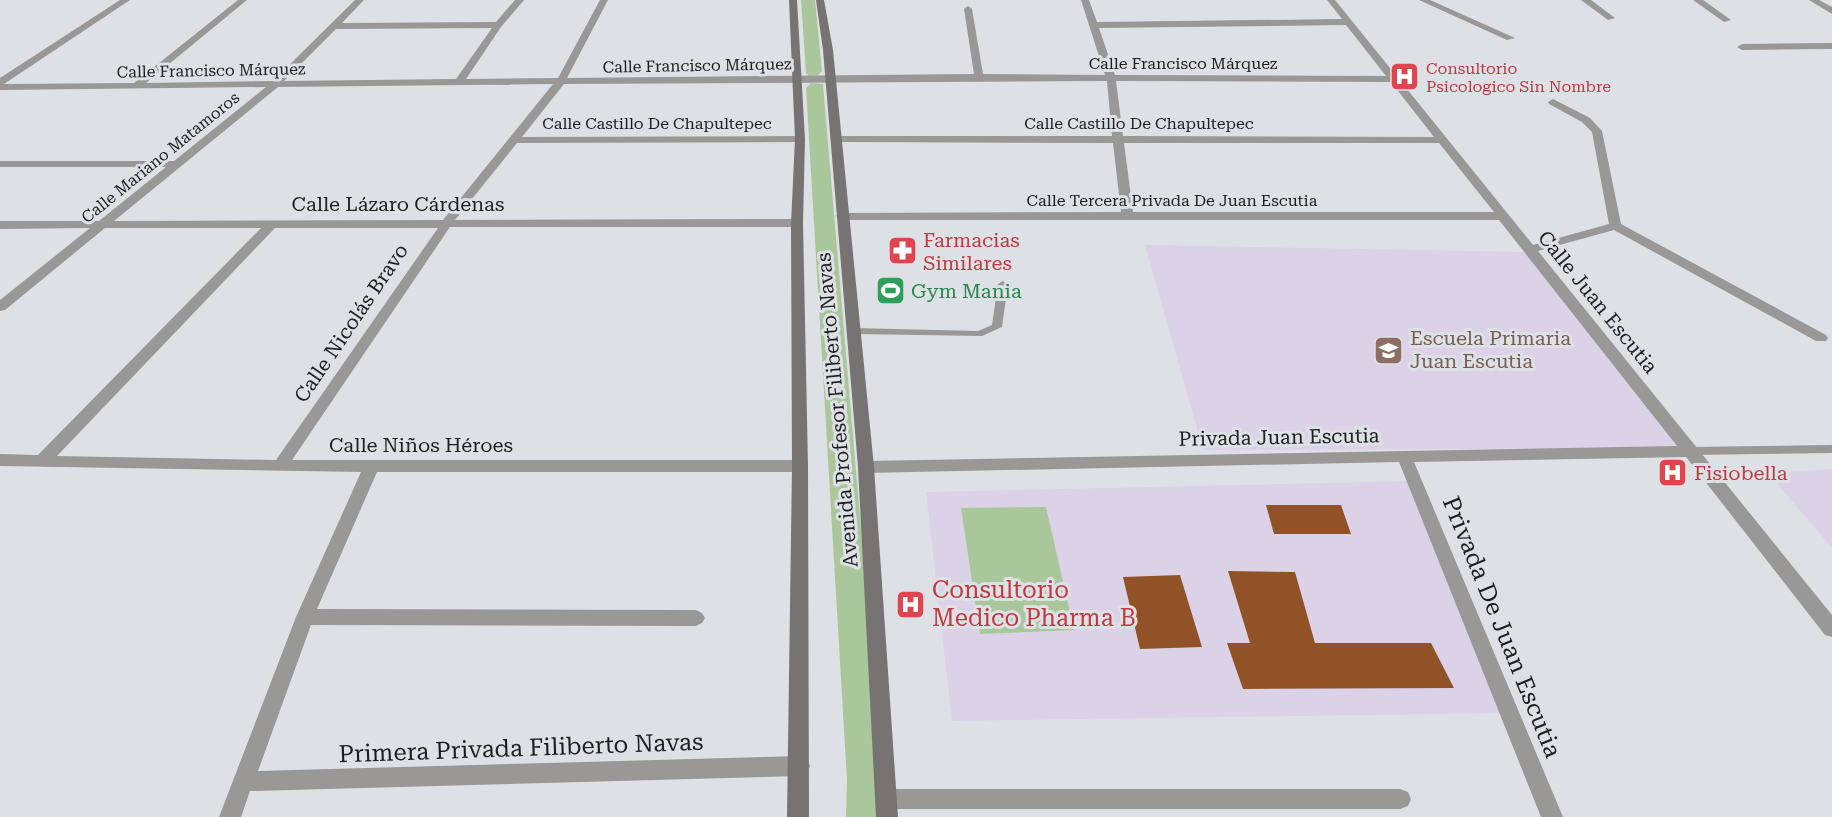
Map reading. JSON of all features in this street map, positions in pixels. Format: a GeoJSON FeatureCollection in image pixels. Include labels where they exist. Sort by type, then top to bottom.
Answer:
{"type":"FeatureCollection","features":[{"type":"Feature","properties":{"kind":"main road","name":"Avenida Profesor Filiberto Navas"},"geometry":{"type":"LineString","coordinates":[[793,0],[800,139],[797,223],[800,466],[798,817]]}},
{"type":"Feature","properties":{"kind":"main road","name":"Avenida Profesor Filiberto Navas"},"geometry":{"type":"LineString","coordinates":[[820,0],[828,50],[866,467],[887,808]]}},
{"type":"Feature","properties":{"kind":"street"},"geometry":{"type":"LineString","coordinates":[[0,82],[126,0]]}},
{"type":"Feature","properties":{"kind":"street"},"geometry":{"type":"LineString","coordinates":[[137,86],[243,0]]}},
{"type":"Feature","properties":{"kind":"street","name":"Calle Mariano Matamoros"},"geometry":{"type":"LineString","coordinates":[[0,307],[276,84],[360,0]]}},
{"type":"Feature","properties":{"kind":"street"},"geometry":{"type":"LineString","coordinates":[[459,82],[498,25],[520,0]]}},
{"type":"Feature","properties":{"kind":"street","name":"Calle Nicolás Bravo"},"geometry":{"type":"LineString","coordinates":[[280,466],[446,224],[561,81],[604,0]]}},
{"type":"Feature","properties":{"kind":"street"},"geometry":{"type":"LineString","coordinates":[[1085,0],[1111,77],[1127,216]]}},
{"type":"Feature","properties":{"kind":"street","name":"Calle Juan Escutia"},"geometry":{"type":"LineString","coordinates":[[1331,0],[1832,629]]}},
{"type":"Feature","properties":{"kind":"street"},"geometry":{"type":"LineString","coordinates":[[1423,0],[1510,38]]}},
{"type":"Feature","properties":{"kind":"street"},"geometry":{"type":"LineString","coordinates":[[1585,0],[1611,18]]}},
{"type":"Feature","properties":{"kind":"street"},"geometry":{"type":"LineString","coordinates":[[1697,0],[1727,20]]}},
{"type":"Feature","properties":{"kind":"street"},"geometry":{"type":"LineString","coordinates":[[1813,0],[1832,10]]}},
{"type":"Feature","properties":{"kind":"street"},"geometry":{"type":"LineString","coordinates":[[968,9],[979,77]]}},
{"type":"Feature","properties":{"kind":"street"},"geometry":{"type":"LineString","coordinates":[[1092,25],[1348,22]]}},
{"type":"Feature","properties":{"kind":"street"},"geometry":{"type":"LineString","coordinates":[[335,26],[498,25]]}},
{"type":"Feature","properties":{"kind":"street"},"geometry":{"type":"LineString","coordinates":[[1742,47],[1832,46]]}},
{"type":"Feature","properties":{"kind":"street","name":"Calle Francisco Márquez"},"geometry":{"type":"LineString","coordinates":[[0,87],[979,77],[1394,79]]}},
{"type":"Feature","properties":{"kind":"street"},"geometry":{"type":"LineString","coordinates":[[1553,102],[1587,120],[1597,131],[1615,226]]}},
{"type":"Feature","properties":{"kind":"street","name":"Calle Castillo De Chapultepec"},"geometry":{"type":"LineString","coordinates":[[514,140],[800,139]]}},
{"type":"Feature","properties":{"kind":"street","name":"Calle Castillo De Chapultepec"},"geometry":{"type":"LineString","coordinates":[[836,139],[1443,140]]}},
{"type":"Feature","properties":{"kind":"street"},"geometry":{"type":"LineString","coordinates":[[0,164],[177,164]]}},
{"type":"Feature","properties":{"kind":"street","name":"Calle Tercera Privada De Juan Escutia"},"geometry":{"type":"LineString","coordinates":[[842,216],[1503,216]]}},
{"type":"Feature","properties":{"kind":"street","name":"Calle Lázaro Cárdenas"},"geometry":{"type":"LineString","coordinates":[[0,225],[797,223]]}},
{"type":"Feature","properties":{"kind":"street"},"geometry":{"type":"LineString","coordinates":[[42,461],[272,224]]}},
{"type":"Feature","properties":{"kind":"street"},"geometry":{"type":"LineString","coordinates":[[1531,249],[1615,226],[1821,338]]}},
{"type":"Feature","properties":{"kind":"street","name":"Privada Juan Escutia"},"geometry":{"type":"LineString","coordinates":[[866,467],[1692,451]]}},
{"type":"Feature","properties":{"kind":"street","name":"Privada De Juan Escutia"},"geometry":{"type":"LineString","coordinates":[[1404,456],[1552,817]]}},
{"type":"Feature","properties":{"kind":"street","name":"Calle Niños Héroes"},"geometry":{"type":"LineString","coordinates":[[0,460],[280,466],[800,466]]}},
{"type":"Feature","properties":{"kind":"street"},"geometry":{"type":"LineString","coordinates":[[230,817],[305,617],[372,466]]}},
{"type":"Feature","properties":{"kind":"street"},"geometry":{"type":"LineString","coordinates":[[305,617],[696,618]]}},
{"type":"Feature","properties":{"kind":"street","name":"Primera Privada Filiberto Navas"},"geometry":{"type":"LineString","coordinates":[[244,781],[800,766]]}},
{"type":"Feature","properties":{"kind":"street"},"geometry":{"type":"LineString","coordinates":[[887,808],[1400,799]]}},
{"type":"Feature","properties":{"kind":"lane"},"geometry":{"type":"LineString","coordinates":[[853,331],[979,334],[997,327],[1003,284]]}},
{"type":"Feature","properties":{"kind":"lane"},"geometry":{"type":"LineString","coordinates":[[1692,451],[1832,449]]}},
{"type":"Feature","properties":{"kind":"shaded area","name":"Escuela Primaria Juan Escutia"},"geometry":{"type":"Polygon","coordinates":[[[1145,245],[1528,252],[1678,448],[1203,450],[1145,245]]]}},
{"type":"Feature","properties":{"kind":"shaded area"},"geometry":{"type":"Polygon","coordinates":[[[1832,469],[1832,548],[1768,473],[1832,469]]]}},
{"type":"Feature","properties":{"kind":"shaded area"},"geometry":{"type":"Polygon","coordinates":[[[1414,481],[1505,713],[952,721],[926,492],[1414,481]]]}},
{"type":"Feature","properties":{"kind":"green space"},"geometry":{"type":"Polygon","coordinates":[[[801,0],[815,0],[822,71],[818,75],[809,76],[806,73],[801,0]]]}},
{"type":"Feature","properties":{"kind":"green space"},"geometry":{"type":"Polygon","coordinates":[[[811,83],[823,84],[882,775],[882,817],[846,817],[847,780],[806,88],[811,83]]]}},
{"type":"Feature","properties":{"kind":"green space"},"geometry":{"type":"Polygon","coordinates":[[[1046,507],[1074,630],[980,634],[961,508],[1046,507]]]}},
{"type":"Feature","properties":{"kind":"building"},"geometry":{"type":"Polygon","coordinates":[[[1266,505],[1341,505],[1351,534],[1274,534],[1266,505]]]}},
{"type":"Feature","properties":{"kind":"building"},"geometry":{"type":"Polygon","coordinates":[[[1228,571],[1295,572],[1315,643],[1431,643],[1454,688],[1243,689],[1227,643],[1250,643],[1228,571]]]}},
{"type":"Feature","properties":{"kind":"building"},"geometry":{"type":"Polygon","coordinates":[[[1180,575],[1202,647],[1140,649],[1123,577],[1180,575]]]}},
{"type":"Feature","properties":{"kind":"place","name":"Consultorio Psicologico Sin Nombre"},"geometry":{"type":"Point","coordinates":[1405,77]}},
{"type":"Feature","properties":{"kind":"place","name":"Farmacias Similares"},"geometry":{"type":"Point","coordinates":[902,251]}},
{"type":"Feature","properties":{"kind":"place","name":"Gym Mania"},"geometry":{"type":"Point","coordinates":[890,291]}},
{"type":"Feature","properties":{"kind":"place","name":"Escuela Primaria Juan Escutia"},"geometry":{"type":"Point","coordinates":[1389,350]}},
{"type":"Feature","properties":{"kind":"place","name":"Fisiobella"},"geometry":{"type":"Point","coordinates":[1673,473]}},
{"type":"Feature","properties":{"kind":"place","name":"Consultorio Medico Pharma B"},"geometry":{"type":"Point","coordinates":[911,604]}}]}
